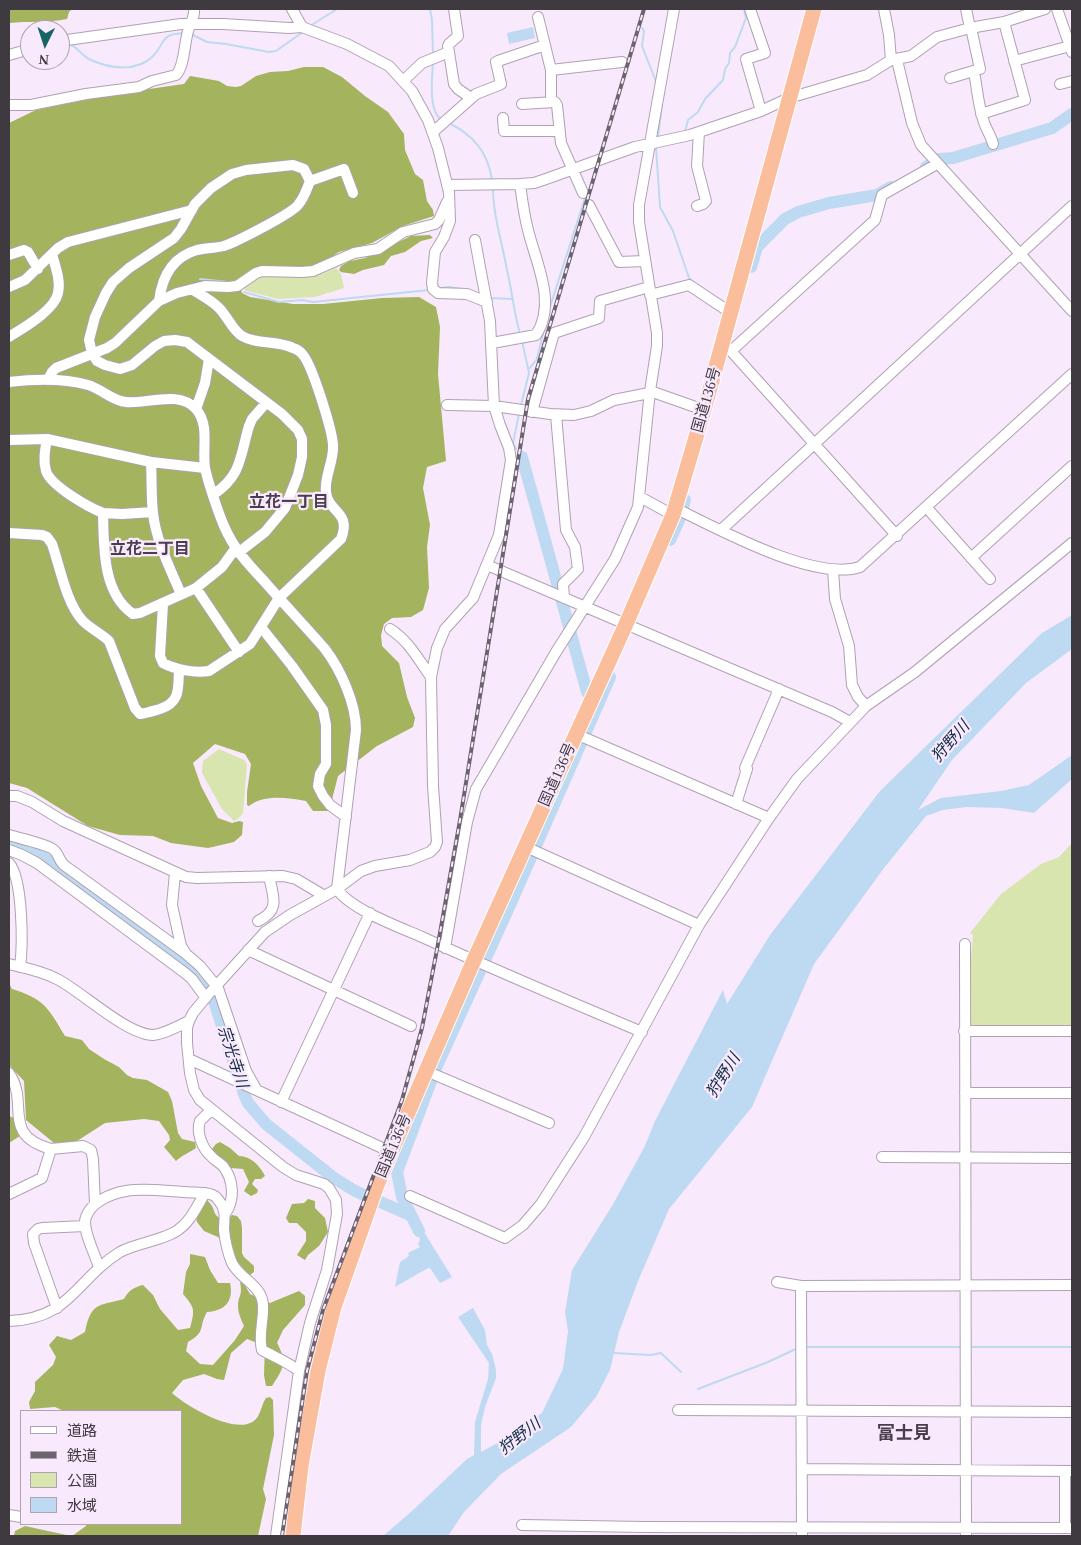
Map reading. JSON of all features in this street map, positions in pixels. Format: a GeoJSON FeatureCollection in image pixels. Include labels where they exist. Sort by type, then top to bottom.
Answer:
{"type":"FeatureCollection","features":[{"type":"Feature","properties":{"kind":"highway","name":"国道136号"},"geometry":{"type":"LineString","coordinates":[[293,1536],[301,1466],[321,1357],[334,1307],[369,1207],[391,1152],[426,1071],[480,963],[526,847],[674,512],[704,410],[726,349],[731,313],[814,9]]}},
{"type":"Feature","properties":{"kind":"street"},"geometry":{"type":"LineString","coordinates":[[9,106],[31,105],[86,94],[139,87],[152,81],[176,75],[180,70],[188,30],[195,14],[194,9]]}},
{"type":"Feature","properties":{"kind":"street"},"geometry":{"type":"LineString","coordinates":[[292,9],[302,27]]}},
{"type":"Feature","properties":{"kind":"street"},"geometry":{"type":"LineString","coordinates":[[454,9],[458,36],[449,44],[454,84],[471,98]]}},
{"type":"Feature","properties":{"kind":"street"},"geometry":{"type":"LineString","coordinates":[[445,948],[467,822],[476,790],[556,652],[615,558],[638,507],[649,392],[657,346],[657,332],[639,222],[639,205],[674,9]]}},
{"type":"Feature","properties":{"kind":"street"},"geometry":{"type":"LineString","coordinates":[[750,9],[765,53],[746,59],[761,111]]}},
{"type":"Feature","properties":{"kind":"street"},"geometry":{"type":"LineString","coordinates":[[884,9],[894,60],[912,125],[921,145],[1072,311]]}},
{"type":"Feature","properties":{"kind":"street"},"geometry":{"type":"LineString","coordinates":[[950,78],[980,69],[966,9]]}},
{"type":"Feature","properties":{"kind":"street"},"geometry":{"type":"LineString","coordinates":[[447,184],[534,183],[635,147],[676,139],[699,132],[761,111],[789,98],[872,73],[894,60],[911,56],[937,37],[970,28],[1004,22],[1045,9]]}},
{"type":"Feature","properties":{"kind":"street"},"geometry":{"type":"LineString","coordinates":[[1014,61],[1070,43],[1057,9]]}},
{"type":"Feature","properties":{"kind":"street"},"geometry":{"type":"LineString","coordinates":[[538,17],[551,70],[552,102]]}},
{"type":"Feature","properties":{"kind":"street"},"geometry":{"type":"LineString","coordinates":[[981,114],[1025,100],[1004,22]]}},
{"type":"Feature","properties":{"kind":"street"},"geometry":{"type":"LineString","coordinates":[[70,40],[163,26],[188,30],[302,27],[334,38],[389,66],[418,100],[433,132],[450,197],[449,225],[434,254],[433,289],[438,293],[467,294],[487,302]]}},
{"type":"Feature","properties":{"kind":"street"},"geometry":{"type":"LineString","coordinates":[[433,132],[476,94],[501,84],[496,66],[498,60],[545,45]]}},
{"type":"Feature","properties":{"kind":"street"},"geometry":{"type":"LineString","coordinates":[[403,81],[422,63],[449,52]]}},
{"type":"Feature","properties":{"kind":"street"},"geometry":{"type":"LineString","coordinates":[[551,70],[622,62]]}},
{"type":"Feature","properties":{"kind":"street"},"geometry":{"type":"LineString","coordinates":[[974,72],[981,114],[993,144]]}},
{"type":"Feature","properties":{"kind":"street"},"geometry":{"type":"LineString","coordinates":[[1060,84],[1072,81]]}},
{"type":"Feature","properties":{"kind":"street"},"geometry":{"type":"LineString","coordinates":[[522,104],[555,102],[557,105],[562,147],[583,193]]}},
{"type":"Feature","properties":{"kind":"street"},"geometry":{"type":"LineString","coordinates":[[503,118],[504,131],[559,131]]}},
{"type":"Feature","properties":{"kind":"street"},"geometry":{"type":"LineString","coordinates":[[697,206],[704,204],[706,201],[697,166],[699,132]]}},
{"type":"Feature","properties":{"kind":"street"},"geometry":{"type":"LineString","coordinates":[[897,536],[815,443],[726,349],[875,220],[882,195],[937,164]]}},
{"type":"Feature","properties":{"kind":"street"},"geometry":{"type":"LineString","coordinates":[[103,513],[106,568],[120,602],[133,614],[163,604],[196,588],[222,567],[237,551],[264,532],[285,508],[291,495],[302,457],[302,439],[298,430],[282,414],[187,342],[175,340],[159,343],[132,366],[120,368],[100,364],[92,353],[89,340],[91,327],[110,286],[129,268],[174,238],[192,210],[211,188],[240,171],[297,166],[307,173],[310,181],[305,194],[296,207],[240,239],[224,246],[196,250],[171,265],[161,285],[159,301]]}},
{"type":"Feature","properties":{"kind":"street"},"geometry":{"type":"LineString","coordinates":[[310,181],[344,169],[353,193]]}},
{"type":"Feature","properties":{"kind":"street"},"geometry":{"type":"LineString","coordinates":[[492,343],[536,335],[546,305],[544,286],[527,227],[520,184]]}},
{"type":"Feature","properties":{"kind":"street"},"geometry":{"type":"LineString","coordinates":[[48,380],[53,370],[115,343],[159,301],[177,293],[205,286],[237,286],[262,271],[313,271],[354,253],[378,249],[403,232],[435,224],[439,220],[450,197]]}},
{"type":"Feature","properties":{"kind":"street"},"geometry":{"type":"LineString","coordinates":[[589,205],[619,262],[645,261]]}},
{"type":"Feature","properties":{"kind":"street"},"geometry":{"type":"LineString","coordinates":[[721,530],[1072,206]]}},
{"type":"Feature","properties":{"kind":"street"},"geometry":{"type":"LineString","coordinates":[[9,287],[25,280],[63,244],[192,210]]}},
{"type":"Feature","properties":{"kind":"street"},"geometry":{"type":"LineString","coordinates":[[276,1536],[299,1371],[310,1324],[327,1270],[337,1214],[336,1200],[329,1188],[324,1184],[283,1167],[200,1100],[194,1090],[187,1028],[193,1013],[206,997],[264,932],[276,923],[336,889],[366,869],[410,860],[435,848],[438,834],[433,786],[431,677],[437,648],[445,629],[473,598],[501,529],[511,460],[509,448],[494,406],[492,343],[487,302],[475,240]]}},
{"type":"Feature","properties":{"kind":"street"},"geometry":{"type":"LineString","coordinates":[[9,255],[24,250],[28,252],[38,269]]}},
{"type":"Feature","properties":{"kind":"street"},"geometry":{"type":"LineString","coordinates":[[9,337],[48,309],[56,299],[59,285],[52,254]]}},
{"type":"Feature","properties":{"kind":"street"},"geometry":{"type":"LineString","coordinates":[[532,412],[554,333],[599,318],[600,301],[689,284],[731,313]]}},
{"type":"Feature","properties":{"kind":"street"},"geometry":{"type":"LineString","coordinates":[[163,604],[160,656],[163,663],[179,669],[209,671],[250,644],[279,598],[341,539],[344,525],[341,515],[331,505],[326,493],[334,439],[303,355],[294,348],[282,344],[252,340],[242,336],[218,307],[193,290]]}},
{"type":"Feature","properties":{"kind":"street"},"geometry":{"type":"LineString","coordinates":[[196,409],[205,383],[209,359]]}},
{"type":"Feature","properties":{"kind":"street"},"geometry":{"type":"LineString","coordinates":[[640,497],[796,562],[833,570],[853,570],[860,568],[897,536],[1072,374]]}},
{"type":"Feature","properties":{"kind":"street"},"geometry":{"type":"LineString","coordinates":[[9,382],[35,379],[88,385],[120,401],[138,402],[171,399],[186,402],[196,409],[204,426],[206,468],[223,524],[237,551],[332,658],[354,708],[356,730],[336,889],[340,895],[370,913],[445,948],[642,1032]]}},
{"type":"Feature","properties":{"kind":"street"},"geometry":{"type":"LineString","coordinates":[[447,405],[494,406],[556,415],[583,413],[614,400],[649,392],[704,410]]}},
{"type":"Feature","properties":{"kind":"street"},"geometry":{"type":"LineString","coordinates":[[214,494],[226,485],[236,471],[252,419],[266,402]]}},
{"type":"Feature","properties":{"kind":"street"},"geometry":{"type":"LineString","coordinates":[[556,415],[566,530],[574,548],[578,569],[563,584],[564,598]]}},
{"type":"Feature","properties":{"kind":"street"},"geometry":{"type":"LineString","coordinates":[[9,440],[47,439],[151,462],[206,468]]}},
{"type":"Feature","properties":{"kind":"street"},"geometry":{"type":"LineString","coordinates":[[47,439],[45,464],[49,477],[72,496],[103,513],[153,512]]}},
{"type":"Feature","properties":{"kind":"street"},"geometry":{"type":"LineString","coordinates":[[151,462],[153,512],[161,545],[181,594]]}},
{"type":"Feature","properties":{"kind":"street"},"geometry":{"type":"LineString","coordinates":[[972,558],[1072,466]]}},
{"type":"Feature","properties":{"kind":"street"},"geometry":{"type":"LineString","coordinates":[[927,508],[990,579]]}},
{"type":"Feature","properties":{"kind":"street"},"geometry":{"type":"LineString","coordinates":[[9,533],[42,535],[52,544],[70,600],[77,614],[109,642],[135,708],[140,714],[167,707],[173,702],[177,694],[179,669]]}},
{"type":"Feature","properties":{"kind":"street"},"geometry":{"type":"LineString","coordinates":[[410,1196],[505,1238],[523,1225],[541,1204],[584,1137],[699,925],[769,818],[797,779],[866,706],[915,672],[1072,543]]}},
{"type":"Feature","properties":{"kind":"street"},"geometry":{"type":"LineString","coordinates":[[487,565],[837,714],[850,722]]}},
{"type":"Feature","properties":{"kind":"street"},"geometry":{"type":"LineString","coordinates":[[833,570],[835,599],[848,641],[852,685],[858,697],[866,706]]}},
{"type":"Feature","properties":{"kind":"street"},"geometry":{"type":"LineString","coordinates":[[196,588],[239,652]]}},
{"type":"Feature","properties":{"kind":"street"},"geometry":{"type":"LineString","coordinates":[[261,627],[323,710],[326,725],[326,764],[320,774],[318,786],[330,805],[346,818]]}},
{"type":"Feature","properties":{"kind":"street"},"geometry":{"type":"LineString","coordinates":[[390,629],[402,636],[431,677]]}},
{"type":"Feature","properties":{"kind":"street"},"geometry":{"type":"LineString","coordinates":[[736,804],[747,769],[745,768],[779,689]]}},
{"type":"Feature","properties":{"kind":"street"},"geometry":{"type":"LineString","coordinates":[[576,734],[769,818]]}},
{"type":"Feature","properties":{"kind":"street"},"geometry":{"type":"LineString","coordinates":[[9,796],[17,796],[32,802],[63,821],[175,873],[197,878],[269,876],[296,879],[324,895]]}},
{"type":"Feature","properties":{"kind":"street"},"geometry":{"type":"LineString","coordinates":[[9,835],[36,844],[42,843],[52,848],[56,851],[64,865],[200,966],[220,991],[246,1071],[254,1089]]}},
{"type":"Feature","properties":{"kind":"street"},"geometry":{"type":"LineString","coordinates":[[526,847],[699,925]]}},
{"type":"Feature","properties":{"kind":"street"},"geometry":{"type":"LineString","coordinates":[[9,850],[22,854],[37,863],[185,973],[206,997]]}},
{"type":"Feature","properties":{"kind":"street"},"geometry":{"type":"LineString","coordinates":[[9,863],[17,880],[22,946],[20,966]]}},
{"type":"Feature","properties":{"kind":"street"},"geometry":{"type":"LineString","coordinates":[[175,873],[172,905],[181,946],[186,954]]}},
{"type":"Feature","properties":{"kind":"street"},"geometry":{"type":"LineString","coordinates":[[258,921],[270,914],[273,909],[274,904],[269,876]]}},
{"type":"Feature","properties":{"kind":"street"},"geometry":{"type":"LineString","coordinates":[[281,1102],[370,913]]}},
{"type":"Feature","properties":{"kind":"street"},"geometry":{"type":"LineString","coordinates":[[964,944],[966,1532]]}},
{"type":"Feature","properties":{"kind":"street"},"geometry":{"type":"LineString","coordinates":[[248,950],[411,1026]]}},
{"type":"Feature","properties":{"kind":"street"},"geometry":{"type":"LineString","coordinates":[[9,964],[56,978],[114,1018],[150,1035],[159,1034],[189,1021]]}},
{"type":"Feature","properties":{"kind":"street"},"geometry":{"type":"LineString","coordinates":[[964,1031],[1072,1031]]}},
{"type":"Feature","properties":{"kind":"street"},"geometry":{"type":"LineString","coordinates":[[189,1059],[391,1152]]}},
{"type":"Feature","properties":{"kind":"street"},"geometry":{"type":"LineString","coordinates":[[426,1071],[549,1123]]}},
{"type":"Feature","properties":{"kind":"street"},"geometry":{"type":"LineString","coordinates":[[9,1073],[18,1097],[17,1117],[21,1129],[27,1137],[51,1149],[82,1146],[91,1150],[95,1204]]}},
{"type":"Feature","properties":{"kind":"street"},"geometry":{"type":"LineString","coordinates":[[965,1093],[1072,1093]]}},
{"type":"Feature","properties":{"kind":"street"},"geometry":{"type":"LineString","coordinates":[[211,1110],[200,1120],[199,1132],[205,1150],[222,1166],[230,1184],[232,1201],[225,1214]]}},
{"type":"Feature","properties":{"kind":"street"},"geometry":{"type":"LineString","coordinates":[[9,1194],[42,1178],[51,1149]]}},
{"type":"Feature","properties":{"kind":"street"},"geometry":{"type":"LineString","coordinates":[[882,1157],[1072,1158]]}},
{"type":"Feature","properties":{"kind":"street"},"geometry":{"type":"LineString","coordinates":[[99,1268],[85,1226],[90,1208],[95,1204],[111,1196],[128,1191],[205,1193],[216,1198],[222,1205],[225,1214],[225,1234],[231,1260],[238,1272],[259,1291],[264,1304],[261,1325],[262,1350],[289,1363],[299,1371]]}},
{"type":"Feature","properties":{"kind":"street"},"geometry":{"type":"LineString","coordinates":[[9,1321],[35,1318],[57,1308],[80,1289],[99,1268],[122,1251],[178,1230],[194,1214],[205,1193]]}},
{"type":"Feature","properties":{"kind":"street"},"geometry":{"type":"LineString","coordinates":[[57,1308],[34,1243],[33,1234],[42,1228],[85,1226]]}},
{"type":"Feature","properties":{"kind":"street"},"geometry":{"type":"LineString","coordinates":[[777,1282],[801,1286],[1072,1285]]}},
{"type":"Feature","properties":{"kind":"street"},"geometry":{"type":"LineString","coordinates":[[801,1286],[802,1532]]}},
{"type":"Feature","properties":{"kind":"street"},"geometry":{"type":"LineString","coordinates":[[678,1410],[1072,1412]]}},
{"type":"Feature","properties":{"kind":"street"},"geometry":{"type":"LineString","coordinates":[[522,1525],[802,1532],[966,1532],[1068,1528],[1068,1471],[802,1469]]}},
{"type":"Feature","properties":{"kind":"green space"},"geometry":{"type":"Polygon","coordinates":[[[9,9],[72,9],[67,19],[20,20],[20,22],[9,23],[9,9]]]}},
{"type":"Feature","properties":{"kind":"green space"},"geometry":{"type":"Polygon","coordinates":[[[304,67],[323,67],[342,77],[388,112],[404,134],[405,150],[415,174],[423,180],[427,201],[433,210],[434,216],[403,226],[372,243],[339,252],[316,267],[274,269],[240,287],[242,293],[250,297],[293,304],[323,304],[382,298],[419,297],[436,307],[440,327],[438,374],[446,461],[427,467],[423,488],[430,525],[427,547],[429,588],[423,610],[411,617],[392,618],[384,624],[381,635],[382,646],[399,663],[407,697],[415,718],[413,727],[377,746],[338,776],[329,811],[313,811],[306,801],[284,798],[269,798],[249,806],[247,805],[251,764],[245,754],[215,744],[193,763],[201,786],[218,818],[232,823],[243,822],[242,835],[234,842],[208,848],[171,843],[153,836],[120,835],[88,826],[27,788],[9,783],[9,123],[36,110],[114,94],[184,84],[190,76],[219,81],[227,86],[236,87],[241,86],[256,76],[304,67]]]}},
{"type":"Feature","properties":{"kind":"green space"},"geometry":{"type":"Polygon","coordinates":[[[430,235],[433,238],[421,241],[405,252],[391,256],[384,265],[354,274],[339,270],[341,266],[350,261],[365,258],[411,236],[430,235]]]}},
{"type":"Feature","properties":{"kind":"green space"},"geometry":{"type":"Polygon","coordinates":[[[336,268],[341,274],[344,288],[315,297],[278,299],[244,290],[244,287],[255,277],[322,274],[336,268]]]}},
{"type":"Feature","properties":{"kind":"green space"},"geometry":{"type":"Polygon","coordinates":[[[219,749],[244,760],[247,764],[243,813],[234,821],[222,809],[202,773],[203,761],[219,749]]]}},
{"type":"Feature","properties":{"kind":"green space"},"geometry":{"type":"Polygon","coordinates":[[[1072,843],[1072,1027],[968,1026],[969,980],[973,935],[970,933],[1001,894],[1041,864],[1059,857],[1072,843]]]}},
{"type":"Feature","properties":{"kind":"green space"},"geometry":{"type":"Polygon","coordinates":[[[9,983],[12,989],[39,1001],[49,1011],[65,1036],[82,1040],[89,1049],[119,1067],[127,1075],[147,1080],[168,1092],[172,1101],[178,1133],[182,1139],[195,1142],[196,1148],[176,1161],[164,1147],[170,1140],[169,1135],[159,1121],[144,1119],[105,1123],[77,1141],[54,1143],[26,1120],[24,1081],[9,1065],[9,983]]]}},
{"type":"Feature","properties":{"kind":"green space"},"geometry":{"type":"Polygon","coordinates":[[[9,1116],[14,1118],[20,1136],[9,1143],[9,1116]]]}},
{"type":"Feature","properties":{"kind":"green space"},"geometry":{"type":"Polygon","coordinates":[[[220,1142],[239,1156],[255,1162],[261,1169],[265,1176],[261,1179],[255,1179],[252,1184],[258,1190],[257,1193],[251,1196],[244,1191],[249,1182],[243,1169],[231,1168],[214,1157],[212,1149],[220,1142]]]}},
{"type":"Feature","properties":{"kind":"green space"},"geometry":{"type":"Polygon","coordinates":[[[308,1199],[315,1201],[315,1208],[325,1218],[328,1232],[319,1246],[305,1260],[297,1255],[306,1241],[306,1232],[297,1223],[289,1223],[286,1218],[292,1204],[304,1203],[308,1199]]]}},
{"type":"Feature","properties":{"kind":"green space"},"geometry":{"type":"Polygon","coordinates":[[[204,1200],[211,1204],[218,1217],[228,1220],[232,1215],[237,1216],[241,1221],[242,1253],[254,1266],[254,1272],[250,1275],[243,1271],[218,1237],[204,1231],[197,1222],[196,1217],[204,1200]]]}},
{"type":"Feature","properties":{"kind":"green space"},"geometry":{"type":"Polygon","coordinates":[[[190,1254],[205,1257],[218,1283],[230,1283],[231,1289],[231,1295],[227,1304],[219,1310],[207,1312],[200,1332],[188,1342],[186,1351],[200,1364],[213,1365],[235,1340],[244,1326],[238,1309],[241,1291],[240,1282],[244,1284],[250,1294],[270,1303],[299,1291],[305,1296],[305,1305],[283,1330],[277,1343],[282,1356],[283,1366],[272,1386],[266,1386],[264,1375],[265,1346],[247,1339],[231,1353],[224,1380],[204,1374],[183,1380],[172,1393],[198,1411],[221,1421],[242,1425],[256,1419],[266,1398],[270,1397],[273,1400],[274,1435],[263,1489],[266,1499],[258,1536],[72,1536],[86,1525],[182,1525],[182,1410],[62,1410],[55,1407],[30,1409],[29,1402],[35,1391],[35,1382],[53,1365],[56,1357],[49,1345],[57,1336],[71,1340],[85,1332],[90,1316],[97,1307],[124,1299],[129,1292],[143,1285],[153,1295],[160,1309],[178,1330],[190,1328],[193,1310],[183,1294],[186,1272],[190,1264],[190,1254]]]}},
{"type":"Feature","properties":{"kind":"green space"},"geometry":{"type":"Polygon","coordinates":[[[25,1526],[71,1536],[14,1536],[15,1531],[25,1526]]]}},
{"type":"Feature","properties":{"kind":"water"},"geometry":{"type":"Polygon","coordinates":[[[533,27],[535,38],[509,44],[507,33],[533,27]]]}},
{"type":"Feature","properties":{"kind":"water","name":"狩野川"},"geometry":{"type":"Polygon","coordinates":[[[1072,615],[1072,649],[1026,683],[952,760],[918,810],[941,798],[1001,791],[1029,785],[1072,755],[1072,779],[1034,813],[1002,808],[966,807],[943,810],[926,816],[884,868],[814,964],[752,1107],[669,1209],[638,1281],[619,1332],[610,1370],[596,1397],[571,1427],[501,1474],[464,1512],[448,1536],[383,1536],[467,1459],[474,1455],[475,1422],[488,1379],[489,1363],[458,1317],[473,1308],[485,1330],[487,1345],[492,1354],[496,1370],[496,1378],[485,1407],[481,1425],[481,1452],[512,1435],[542,1413],[563,1369],[568,1331],[565,1312],[572,1270],[612,1206],[644,1148],[655,1121],[723,990],[727,1004],[770,935],[880,791],[1042,633],[1072,615]]]}},
{"type":"Feature","properties":{"kind":"water"},"geometry":{"type":"Polygon","coordinates":[[[414,1216],[452,1277],[440,1283],[430,1268],[428,1268],[395,1287],[400,1262],[409,1256],[408,1253],[420,1247],[418,1244],[420,1240],[409,1217],[414,1216]]]}},
{"type":"Feature","properties":{"kind":"waterway"},"geometry":{"type":"LineString","coordinates":[[310,26],[337,9]]}},
{"type":"Feature","properties":{"kind":"waterway"},"geometry":{"type":"LineString","coordinates":[[430,9],[433,54]]}},
{"type":"Feature","properties":{"kind":"waterway"},"geometry":{"type":"LineString","coordinates":[[685,132],[688,120],[698,112],[705,99],[723,80],[725,69],[729,63],[730,53],[735,47],[746,18],[744,9]]}},
{"type":"Feature","properties":{"kind":"waterway"},"geometry":{"type":"LineString","coordinates":[[642,28],[644,31],[642,46],[657,84]]}},
{"type":"Feature","properties":{"kind":"waterway"},"geometry":{"type":"LineString","coordinates":[[191,34],[207,42],[269,52],[276,51],[303,32]]}},
{"type":"Feature","properties":{"kind":"waterway"},"geometry":{"type":"LineString","coordinates":[[70,44],[88,59],[115,67],[132,67],[140,65],[153,56],[164,40],[170,35],[184,33]]}},
{"type":"Feature","properties":{"kind":"waterway"},"geometry":{"type":"LineString","coordinates":[[433,63],[433,102],[435,110],[442,120]]}},
{"type":"Feature","properties":{"kind":"waterway"},"geometry":{"type":"LineString","coordinates":[[658,137],[664,88]]}},
{"type":"Feature","properties":{"kind":"waterway"},"geometry":{"type":"LineString","coordinates":[[926,167],[939,159],[953,158],[1052,128],[1072,114]]}},
{"type":"Feature","properties":{"kind":"waterway"},"geometry":{"type":"LineString","coordinates":[[449,123],[465,133],[478,146],[487,161],[492,180]]}},
{"type":"Feature","properties":{"kind":"waterway"},"geometry":{"type":"LineString","coordinates":[[656,147],[660,207],[673,231],[689,278],[693,282]]}},
{"type":"Feature","properties":{"kind":"waterway"},"geometry":{"type":"LineString","coordinates":[[493,187],[496,219],[520,334]]}},
{"type":"Feature","properties":{"kind":"waterway"},"geometry":{"type":"LineString","coordinates":[[751,267],[757,247],[785,219],[798,212],[829,203],[877,195],[891,187]]}},
{"type":"Feature","properties":{"kind":"waterway"},"geometry":{"type":"LineString","coordinates":[[549,310],[585,198]]}},
{"type":"Feature","properties":{"kind":"waterway"},"geometry":{"type":"LineString","coordinates":[[200,279],[228,282]]}},
{"type":"Feature","properties":{"kind":"waterway"},"geometry":{"type":"LineString","coordinates":[[441,288],[449,287],[468,290]]}},
{"type":"Feature","properties":{"kind":"waterway"},"geometry":{"type":"LineString","coordinates":[[244,292],[279,302],[302,300],[313,302],[429,290]]}},
{"type":"Feature","properties":{"kind":"waterway"},"geometry":{"type":"LineString","coordinates":[[489,298],[513,299]]}},
{"type":"Feature","properties":{"kind":"waterway"},"geometry":{"type":"LineString","coordinates":[[529,369],[537,359],[544,329]]}},
{"type":"Feature","properties":{"kind":"waterway"},"geometry":{"type":"LineString","coordinates":[[521,405],[529,373],[522,341]]}},
{"type":"Feature","properties":{"kind":"waterway"},"geometry":{"type":"LineString","coordinates":[[516,449],[513,443],[519,414]]}},
{"type":"Feature","properties":{"kind":"waterway"},"geometry":{"type":"LineString","coordinates":[[522,457],[587,692],[599,703]]}},
{"type":"Feature","properties":{"kind":"waterway"},"geometry":{"type":"LineString","coordinates":[[670,540],[680,518],[685,500]]}},
{"type":"Feature","properties":{"kind":"waterway"},"geometry":{"type":"LineString","coordinates":[[419,1231],[402,1197],[397,1172],[436,1068],[610,677]]}},
{"type":"Feature","properties":{"kind":"waterway","name":"宗光寺川"},"geometry":{"type":"LineString","coordinates":[[9,843],[27,848],[47,860],[194,971],[212,995],[248,1103],[266,1124],[334,1178],[355,1191],[410,1215]]}},
{"type":"Feature","properties":{"kind":"waterway"},"geometry":{"type":"LineString","coordinates":[[806,1347],[960,1347]]}},
{"type":"Feature","properties":{"kind":"waterway"},"geometry":{"type":"LineString","coordinates":[[970,1347],[1072,1347]]}},
{"type":"Feature","properties":{"kind":"waterway"},"geometry":{"type":"LineString","coordinates":[[698,1389],[768,1362],[798,1348]]}},
{"type":"Feature","properties":{"kind":"waterway"},"geometry":{"type":"LineString","coordinates":[[613,1353],[651,1355],[661,1353],[681,1372]]}},
{"type":"Feature","properties":{"kind":"railway"},"geometry":{"type":"LineString","coordinates":[[282,1536],[307,1371],[323,1310],[402,1100],[422,1028],[460,820],[528,399],[644,9]]}},
{"type":"Feature","properties":{"kind":"district","name":"立花一丁目"},"geometry":{"type":"Point","coordinates":[289,503]}},
{"type":"Feature","properties":{"kind":"district","name":"立花二丁目"},"geometry":{"type":"Point","coordinates":[150,550]}},
{"type":"Feature","properties":{"kind":"district","name":"富士見"},"geometry":{"type":"Point","coordinates":[904,1434]}}]}
